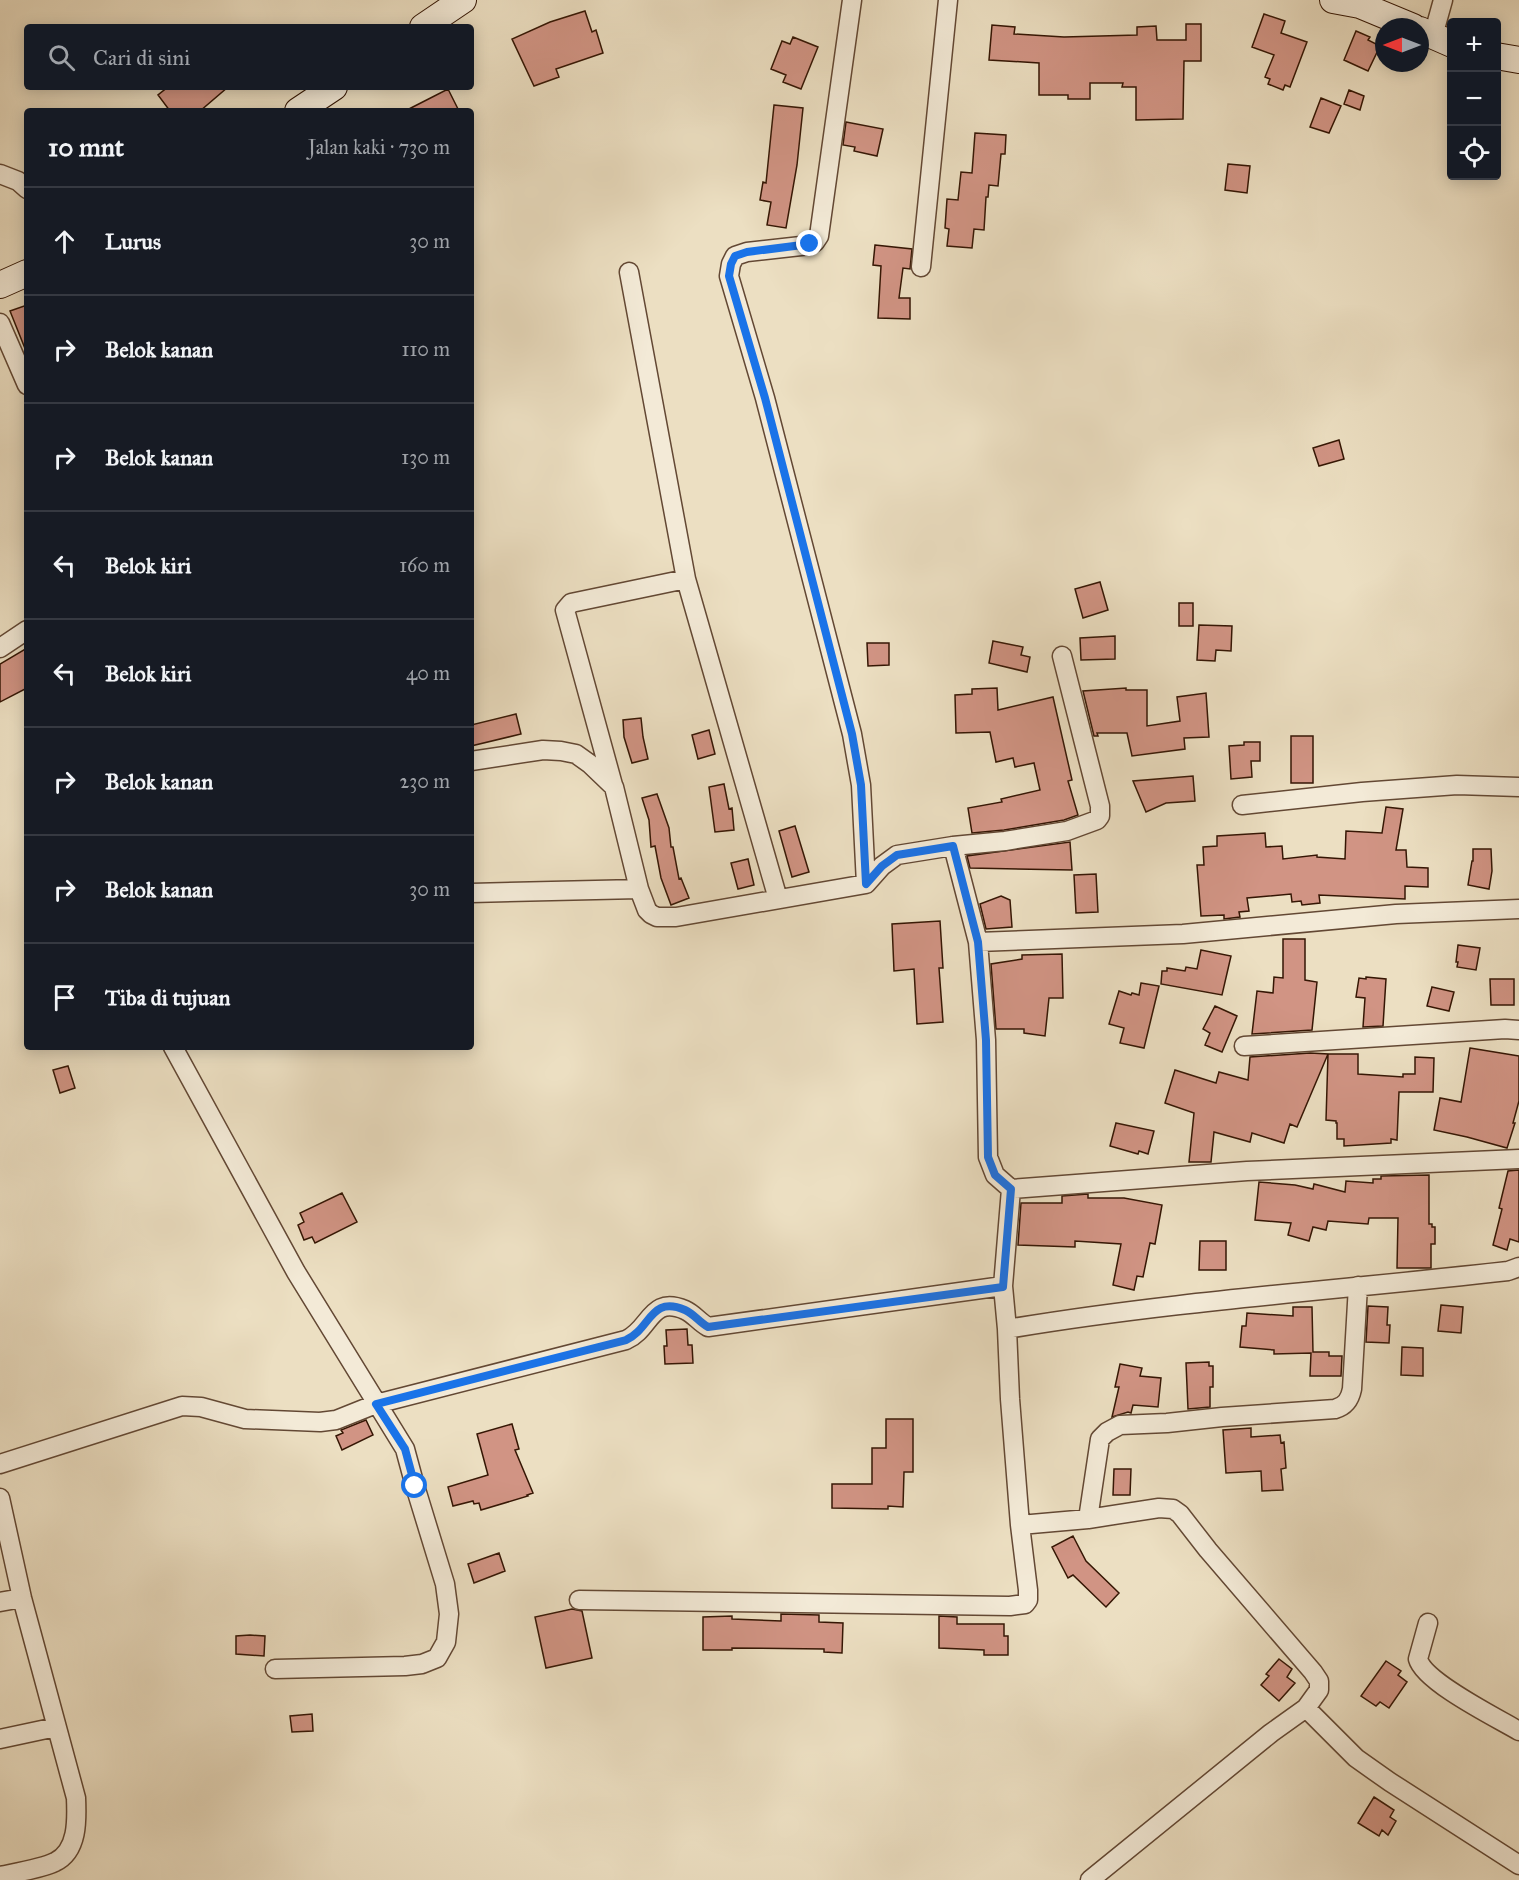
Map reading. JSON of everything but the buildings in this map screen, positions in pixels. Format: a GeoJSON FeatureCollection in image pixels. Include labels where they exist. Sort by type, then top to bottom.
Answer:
{"type":"FeatureCollection","features":[{"type":"Feature","properties":{"kind":"street"},"geometry":{"type":"LineString","coordinates":[[427,24],[463,0]]}},
{"type":"Feature","properties":{"kind":"street"},"geometry":{"type":"LineString","coordinates":[[852,0],[819,236],[815,242],[810,244],[747,252],[735,256],[729,276],[765,398],[852,734],[861,785],[866,884]]}},
{"type":"Feature","properties":{"kind":"street"},"geometry":{"type":"LineString","coordinates":[[921,267],[948,0]]}},
{"type":"Feature","properties":{"kind":"street"},"geometry":{"type":"LineString","coordinates":[[1333,0],[1360,5],[1391,18]]}},
{"type":"Feature","properties":{"kind":"street"},"geometry":{"type":"LineString","coordinates":[[1429,34],[1443,0]]}},
{"type":"Feature","properties":{"kind":"street"},"geometry":{"type":"LineString","coordinates":[[1501,57],[1519,60]]}},
{"type":"Feature","properties":{"kind":"street"},"geometry":{"type":"LineString","coordinates":[[302,108],[330,90]]}},
{"type":"Feature","properties":{"kind":"street"},"geometry":{"type":"LineString","coordinates":[[0,174],[24,187]]}},
{"type":"Feature","properties":{"kind":"street"},"geometry":{"type":"LineString","coordinates":[[629,272],[686,579],[778,899]]}},
{"type":"Feature","properties":{"kind":"street"},"geometry":{"type":"LineString","coordinates":[[0,285],[24,274]]}},
{"type":"Feature","properties":{"kind":"street"},"geometry":{"type":"LineString","coordinates":[[0,323],[24,378]]}},
{"type":"Feature","properties":{"kind":"street"},"geometry":{"type":"LineString","coordinates":[[686,579],[571,603],[565,610],[614,787],[639,889],[647,910],[663,918],[866,884],[882,866],[897,855],[953,846],[1005,842],[1067,831],[1097,820],[1100,816],[1097,795],[1062,656]]}},
{"type":"Feature","properties":{"kind":"street"},"geometry":{"type":"LineString","coordinates":[[0,648],[24,632]]}},
{"type":"Feature","properties":{"kind":"street"},"geometry":{"type":"LineString","coordinates":[[474,760],[543,750],[561,751],[576,754],[614,787]]}},
{"type":"Feature","properties":{"kind":"street"},"geometry":{"type":"LineString","coordinates":[[1242,805],[1457,784],[1519,787]]}},
{"type":"Feature","properties":{"kind":"street"},"geometry":{"type":"LineString","coordinates":[[953,846],[978,942],[986,1040],[988,1157],[995,1175],[1011,1189],[1247,1171],[1519,1159]]}},
{"type":"Feature","properties":{"kind":"street"},"geometry":{"type":"LineString","coordinates":[[474,893],[639,889]]}},
{"type":"Feature","properties":{"kind":"street"},"geometry":{"type":"LineString","coordinates":[[978,942],[1183,934],[1396,914],[1519,909]]}},
{"type":"Feature","properties":{"kind":"street"},"geometry":{"type":"LineString","coordinates":[[1244,1046],[1505,1029],[1519,1030]]}},
{"type":"Feature","properties":{"kind":"street"},"geometry":{"type":"LineString","coordinates":[[174,1050],[296,1272],[405,1449],[445,1584],[449,1614],[446,1642],[437,1658],[422,1664],[405,1666],[275,1669]]}},
{"type":"Feature","properties":{"kind":"street"},"geometry":{"type":"LineString","coordinates":[[579,1600],[1020,1606],[1025,1604],[1029,1600],[1020,1525],[1003,1287],[1011,1189]]}},
{"type":"Feature","properties":{"kind":"street"},"geometry":{"type":"LineString","coordinates":[[1007,1329],[1079,1317],[1497,1273],[1519,1267]]}},
{"type":"Feature","properties":{"kind":"street"},"geometry":{"type":"LineString","coordinates":[[1088,1520],[1100,1439],[1120,1425],[1335,1409],[1345,1404],[1350,1398],[1352,1389],[1358,1286]]}},
{"type":"Feature","properties":{"kind":"street"},"geometry":{"type":"LineString","coordinates":[[0,1464],[182,1406],[201,1407],[245,1419],[320,1422],[336,1420],[376,1404],[626,1340],[641,1331],[652,1312],[662,1308],[672,1307],[684,1310],[708,1327],[1003,1287]]}},
{"type":"Feature","properties":{"kind":"street"},"geometry":{"type":"LineString","coordinates":[[0,1498],[22,1598],[76,1798],[77,1820],[71,1846],[55,1863],[0,1876]]}},
{"type":"Feature","properties":{"kind":"street"},"geometry":{"type":"LineString","coordinates":[[1020,1525],[1088,1520],[1159,1508],[1173,1509],[1180,1514],[1319,1681],[1319,1690],[1306,1708],[1271,1733],[1090,1880]]}},
{"type":"Feature","properties":{"kind":"street"},"geometry":{"type":"LineString","coordinates":[[0,1602],[22,1598]]}},
{"type":"Feature","properties":{"kind":"street"},"geometry":{"type":"LineString","coordinates":[[1428,1623],[1418,1659],[1424,1671],[1430,1677],[1519,1731]]}},
{"type":"Feature","properties":{"kind":"street"},"geometry":{"type":"LineString","coordinates":[[1306,1708],[1356,1758],[1519,1865]]}},
{"type":"Feature","properties":{"kind":"street"},"geometry":{"type":"LineString","coordinates":[[0,1739],[56,1726]]}},
{"type":"Feature","properties":{"kind":"route"},"geometry":{"type":"LineString","coordinates":[[415,1486],[405,1449],[376,1404],[626,1340],[641,1331],[652,1312],[662,1308],[672,1307],[684,1310],[708,1327],[1003,1287],[1011,1189],[995,1175],[988,1157],[986,1040],[978,942],[953,846],[897,855],[882,866],[866,884],[861,785],[852,734],[765,398],[729,276],[735,256],[747,252],[810,244]]}}]}
